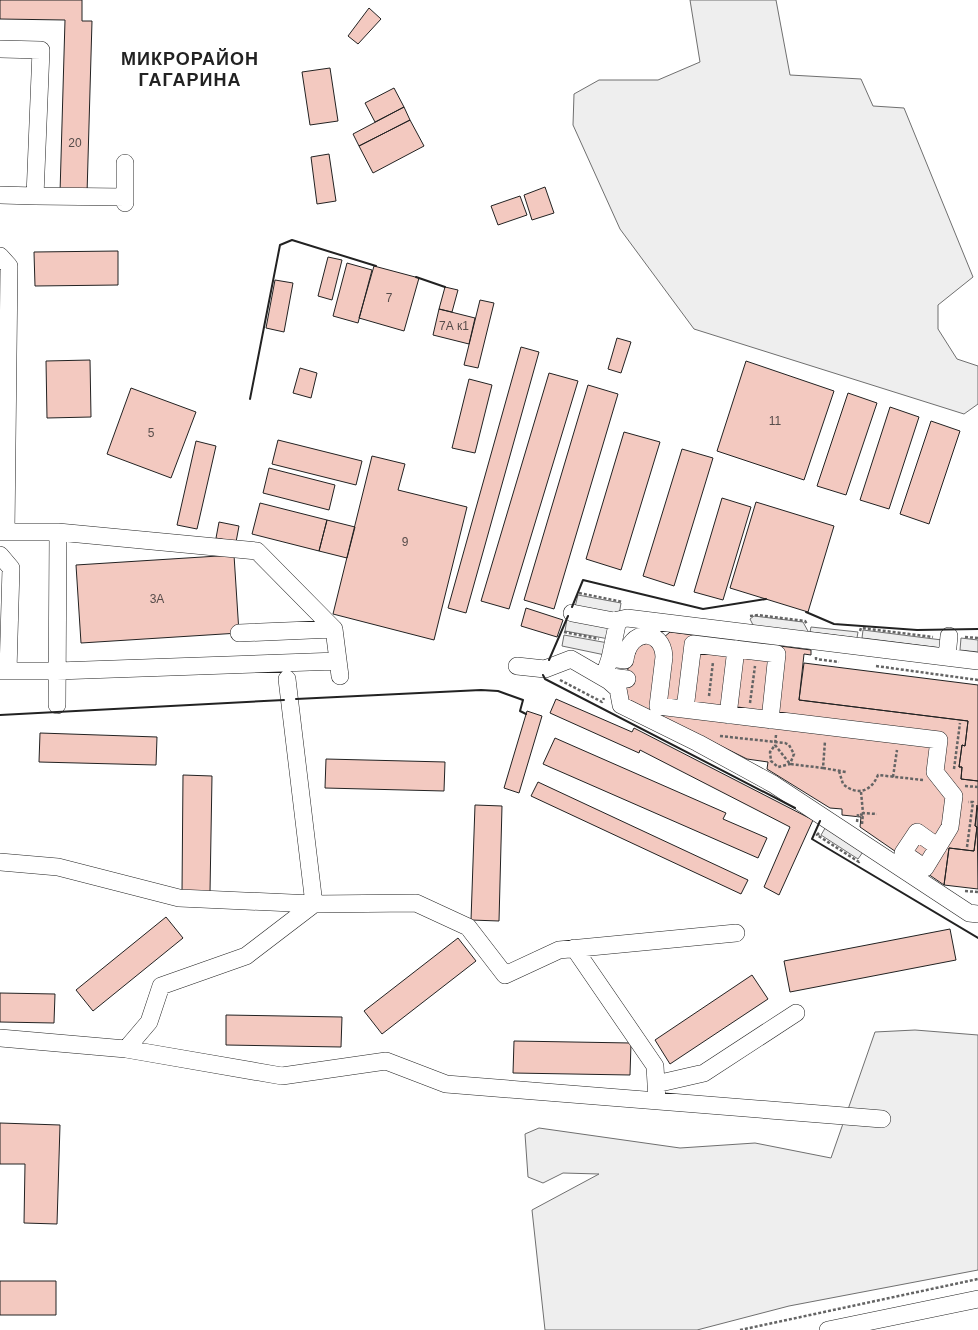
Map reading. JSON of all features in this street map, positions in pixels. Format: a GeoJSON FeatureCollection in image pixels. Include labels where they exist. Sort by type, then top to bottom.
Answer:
{"type":"FeatureCollection","features":[{"type":"Feature","properties":{"kind":"street"},"geometry":{"type":"LineString","coordinates":[[0,49],[40,50],[35,196]]}},
{"type":"Feature","properties":{"kind":"street"},"geometry":{"type":"LineString","coordinates":[[0,195],[125,200],[124,162]]}},
{"type":"Feature","properties":{"kind":"street"},"geometry":{"type":"LineString","coordinates":[[0,256],[9,266],[3,532],[58,532],[257,551],[334,629],[339,668],[4,671],[11,568],[0,555]]}},
{"type":"Feature","properties":{"kind":"street"},"geometry":{"type":"LineString","coordinates":[[57,705],[58,532]]}},
{"type":"Feature","properties":{"kind":"street"},"geometry":{"type":"LineString","coordinates":[[572,613],[614,621],[620,613]]}},
{"type":"Feature","properties":{"kind":"street"},"geometry":{"type":"LineString","coordinates":[[620,613],[627,618],[978,661]]}},
{"type":"Feature","properties":{"kind":"street"},"geometry":{"type":"LineString","coordinates":[[605,684],[620,613]]}},
{"type":"Feature","properties":{"kind":"street"},"geometry":{"type":"LineString","coordinates":[[239,632],[334,629]]}},
{"type":"Feature","properties":{"kind":"street"},"geometry":{"type":"LineString","coordinates":[[610,658],[625,660],[628,647],[631,642],[641,636],[653,637],[658,641],[664,651],[658,706],[939,740],[935,772],[954,796],[954,800],[950,827],[938,847]]}},
{"type":"Feature","properties":{"kind":"street"},"geometry":{"type":"LineString","coordinates":[[947,657],[949,638]]}},
{"type":"Feature","properties":{"kind":"street"},"geometry":{"type":"LineString","coordinates":[[685,709],[693,644],[778,654],[774,720]]}},
{"type":"Feature","properties":{"kind":"street"},"geometry":{"type":"LineString","coordinates":[[728,714],[736,649]]}},
{"type":"Feature","properties":{"kind":"street"},"geometry":{"type":"LineString","coordinates":[[517,666],[545,669],[571,659],[605,684],[618,689],[621,704],[698,743],[773,784],[970,913],[978,914]]}},
{"type":"Feature","properties":{"kind":"street"},"geometry":{"type":"LineString","coordinates":[[287,679],[314,904]]}},
{"type":"Feature","properties":{"kind":"street"},"geometry":{"type":"LineString","coordinates":[[605,684],[627,679]]}},
{"type":"Feature","properties":{"kind":"street"},"geometry":{"type":"LineString","coordinates":[[0,862],[58,867],[179,898],[314,904],[416,903],[468,927],[505,975],[559,950],[736,933]]}},
{"type":"Feature","properties":{"kind":"street"},"geometry":{"type":"LineString","coordinates":[[126,1049],[149,1022],[161,986],[246,956],[314,904]]}},
{"type":"Feature","properties":{"kind":"street"},"geometry":{"type":"LineString","coordinates":[[574,948],[655,1066],[657,1101]]}},
{"type":"Feature","properties":{"kind":"street"},"geometry":{"type":"LineString","coordinates":[[656,1084],[704,1072],[796,1013]]}},
{"type":"Feature","properties":{"kind":"street"},"geometry":{"type":"LineString","coordinates":[[0,1038],[126,1049],[282,1076],[386,1061],[446,1084],[882,1119]]}},
{"type":"Feature","properties":{"kind":"street"},"geometry":{"type":"LineString","coordinates":[[828,1330],[978,1299]]}},
{"type":"Feature","properties":{"kind":"path"},"geometry":{"type":"LineString","coordinates":[[579,593],[623,602],[620,613]]}},
{"type":"Feature","properties":{"kind":"path"},"geometry":{"type":"LineString","coordinates":[[860,631],[860,628],[959,640],[960,636],[978,638]]}},
{"type":"Feature","properties":{"kind":"path"},"geometry":{"type":"LineString","coordinates":[[564,632],[601,639]]}},
{"type":"Feature","properties":{"kind":"path"},"geometry":{"type":"LineString","coordinates":[[709,712],[708,705],[714,647]]}},
{"type":"Feature","properties":{"kind":"path"},"geometry":{"type":"LineString","coordinates":[[748,717],[757,652]]}},
{"type":"Feature","properties":{"kind":"path"},"geometry":{"type":"LineString","coordinates":[[870,665],[978,680]]}},
{"type":"Feature","properties":{"kind":"path"},"geometry":{"type":"LineString","coordinates":[[553,677],[602,702],[605,684]]}},
{"type":"Feature","properties":{"kind":"path"},"geometry":{"type":"LineString","coordinates":[[774,720],[775,744],[770,752],[771,762],[778,767],[790,764],[846,772]]}},
{"type":"Feature","properties":{"kind":"path"},"geometry":{"type":"LineString","coordinates":[[954,769],[960,723]]}},
{"type":"Feature","properties":{"kind":"path"},"geometry":{"type":"LineString","coordinates":[[823,768],[827,727]]}},
{"type":"Feature","properties":{"kind":"path"},"geometry":{"type":"LineString","coordinates":[[714,735],[775,744],[785,743],[793,749],[794,754],[790,764]]}},
{"type":"Feature","properties":{"kind":"path"},"geometry":{"type":"LineString","coordinates":[[893,777],[898,736]]}},
{"type":"Feature","properties":{"kind":"path"},"geometry":{"type":"LineString","coordinates":[[775,744],[790,764]]}},
{"type":"Feature","properties":{"kind":"path"},"geometry":{"type":"LineString","coordinates":[[839,771],[843,784],[848,789],[861,792],[872,786],[878,775],[978,787]]}},
{"type":"Feature","properties":{"kind":"path"},"geometry":{"type":"LineString","coordinates":[[861,792],[863,814],[862,828]]}},
{"type":"Feature","properties":{"kind":"path"},"geometry":{"type":"LineString","coordinates":[[857,821],[858,814],[877,814]]}},
{"type":"Feature","properties":{"kind":"path"},"geometry":{"type":"LineString","coordinates":[[740,1330],[978,1279]]}},
{"type":"Feature","properties":{"kind":"shaded area"},"geometry":{"type":"Polygon","coordinates":[[[690,0],[776,0],[790,75],[861,79],[873,106],[904,108],[973,277],[938,305],[938,329],[957,359],[978,366],[978,404],[964,414],[694,329],[620,229],[573,125],[574,94],[599,80],[658,80],[700,62],[690,0]]]}},
{"type":"Feature","properties":{"kind":"shaded area"},"geometry":{"type":"Polygon","coordinates":[[[578,595],[621,603],[619,615],[575,607],[578,595]]]}},
{"type":"Feature","properties":{"kind":"shaded area"},"geometry":{"type":"Polygon","coordinates":[[[754,616],[803,622],[809,633],[755,629],[750,619],[754,616]]]}},
{"type":"Feature","properties":{"kind":"shaded area"},"geometry":{"type":"Polygon","coordinates":[[[567,619],[611,627],[609,639],[565,631],[567,619]]]}},
{"type":"Feature","properties":{"kind":"shaded area"},"geometry":{"type":"Polygon","coordinates":[[[811,627],[858,632],[857,638],[810,632],[811,627]]]}},
{"type":"Feature","properties":{"kind":"shaded area"},"geometry":{"type":"Polygon","coordinates":[[[863,630],[942,640],[942,648],[862,638],[863,630]]]}},
{"type":"Feature","properties":{"kind":"shaded area"},"geometry":{"type":"Polygon","coordinates":[[[564,635],[608,643],[605,655],[562,646],[564,635]]]}},
{"type":"Feature","properties":{"kind":"shaded area"},"geometry":{"type":"Polygon","coordinates":[[[961,638],[978,640],[978,652],[960,650],[961,638]]]}},
{"type":"Feature","properties":{"kind":"shaded area"},"geometry":{"type":"Polygon","coordinates":[[[827,825],[865,849],[858,859],[821,835],[827,825]]]}},
{"type":"Feature","properties":{"kind":"shaded area"},"geometry":{"type":"Polygon","coordinates":[[[915,1030],[978,1035],[978,1270],[789,1306],[697,1330],[545,1330],[532,1210],[599,1174],[563,1173],[543,1183],[528,1177],[525,1134],[539,1128],[680,1148],[755,1143],[831,1158],[875,1032],[915,1030]]]}},
{"type":"Feature","properties":{"kind":"building"},"geometry":{"type":"Polygon","coordinates":[[[0,0],[82,0],[82,21],[92,21],[87,194],[60,193],[65,20],[0,19],[0,0]]]}},
{"type":"Feature","properties":{"kind":"building"},"geometry":{"type":"Polygon","coordinates":[[[369,8],[381,19],[358,44],[348,36],[369,8]]]}},
{"type":"Feature","properties":{"kind":"building"},"geometry":{"type":"Polygon","coordinates":[[[330,68],[338,121],[310,125],[302,72],[330,68]]]}},
{"type":"Feature","properties":{"kind":"building"},"geometry":{"type":"Polygon","coordinates":[[[394,88],[404,107],[375,122],[365,103],[394,88]]]}},
{"type":"Feature","properties":{"kind":"building"},"geometry":{"type":"Polygon","coordinates":[[[404,107],[410,120],[359,146],[353,134],[404,107]]]}},
{"type":"Feature","properties":{"kind":"building"},"geometry":{"type":"Polygon","coordinates":[[[410,120],[424,146],[373,173],[359,146],[410,120]]]}},
{"type":"Feature","properties":{"kind":"building"},"geometry":{"type":"Polygon","coordinates":[[[329,154],[336,201],[317,204],[311,157],[329,154]]]}},
{"type":"Feature","properties":{"kind":"building"},"geometry":{"type":"Polygon","coordinates":[[[545,187],[554,213],[532,220],[524,195],[545,187]]]}},
{"type":"Feature","properties":{"kind":"building"},"geometry":{"type":"Polygon","coordinates":[[[520,196],[527,215],[498,225],[491,206],[520,196]]]}},
{"type":"Feature","properties":{"kind":"building"},"geometry":{"type":"Polygon","coordinates":[[[118,251],[118,285],[35,286],[34,252],[118,251]]]}},
{"type":"Feature","properties":{"kind":"building"},"geometry":{"type":"Polygon","coordinates":[[[328,257],[342,260],[332,300],[318,296],[328,257]]]}},
{"type":"Feature","properties":{"kind":"building"},"geometry":{"type":"Polygon","coordinates":[[[347,263],[372,270],[358,323],[333,316],[347,263]]]}},
{"type":"Feature","properties":{"kind":"building"},"geometry":{"type":"Polygon","coordinates":[[[374,266],[419,278],[404,331],[359,318],[374,266]]]}},
{"type":"Feature","properties":{"kind":"building"},"geometry":{"type":"Polygon","coordinates":[[[275,280],[293,283],[284,332],[266,328],[275,280]]]}},
{"type":"Feature","properties":{"kind":"building"},"geometry":{"type":"Polygon","coordinates":[[[445,287],[458,290],[452,312],[439,309],[445,287]]]}},
{"type":"Feature","properties":{"kind":"building"},"geometry":{"type":"Polygon","coordinates":[[[480,300],[494,303],[478,368],[464,365],[480,300]]]}},
{"type":"Feature","properties":{"kind":"building"},"geometry":{"type":"Polygon","coordinates":[[[439,309],[475,318],[469,344],[433,335],[439,309]]]}},
{"type":"Feature","properties":{"kind":"building"},"geometry":{"type":"Polygon","coordinates":[[[617,338],[631,342],[621,373],[608,369],[617,338]]]}},
{"type":"Feature","properties":{"kind":"building"},"geometry":{"type":"Polygon","coordinates":[[[521,347],[539,352],[466,613],[448,608],[521,347]]]}},
{"type":"Feature","properties":{"kind":"building"},"geometry":{"type":"Polygon","coordinates":[[[90,360],[91,417],[47,418],[46,361],[90,360]]]}},
{"type":"Feature","properties":{"kind":"building"},"geometry":{"type":"Polygon","coordinates":[[[746,361],[834,391],[804,480],[717,451],[746,361]]]}},
{"type":"Feature","properties":{"kind":"building"},"geometry":{"type":"Polygon","coordinates":[[[300,368],[317,373],[311,398],[293,393],[300,368]]]}},
{"type":"Feature","properties":{"kind":"building"},"geometry":{"type":"Polygon","coordinates":[[[549,373],[578,381],[509,609],[481,601],[549,373]]]}},
{"type":"Feature","properties":{"kind":"building"},"geometry":{"type":"Polygon","coordinates":[[[469,379],[492,385],[475,453],[452,448],[469,379]]]}},
{"type":"Feature","properties":{"kind":"building"},"geometry":{"type":"Polygon","coordinates":[[[588,385],[618,394],[554,609],[524,600],[588,385]]]}},
{"type":"Feature","properties":{"kind":"building"},"geometry":{"type":"Polygon","coordinates":[[[131,388],[196,412],[171,478],[107,454],[131,388]]]}},
{"type":"Feature","properties":{"kind":"building"},"geometry":{"type":"Polygon","coordinates":[[[848,393],[877,403],[846,495],[817,486],[848,393]]]}},
{"type":"Feature","properties":{"kind":"building"},"geometry":{"type":"Polygon","coordinates":[[[890,407],[919,417],[889,509],[860,500],[890,407]]]}},
{"type":"Feature","properties":{"kind":"building"},"geometry":{"type":"Polygon","coordinates":[[[931,421],[960,431],[929,524],[900,514],[931,421]]]}},
{"type":"Feature","properties":{"kind":"building"},"geometry":{"type":"Polygon","coordinates":[[[624,432],[660,442],[621,570],[586,559],[624,432]]]}},
{"type":"Feature","properties":{"kind":"building"},"geometry":{"type":"Polygon","coordinates":[[[278,440],[362,461],[356,485],[272,464],[278,440]]]}},
{"type":"Feature","properties":{"kind":"building"},"geometry":{"type":"Polygon","coordinates":[[[196,441],[216,446],[197,529],[177,525],[196,441]]]}},
{"type":"Feature","properties":{"kind":"building"},"geometry":{"type":"Polygon","coordinates":[[[682,449],[713,458],[674,586],[643,576],[682,449]]]}},
{"type":"Feature","properties":{"kind":"building"},"geometry":{"type":"Polygon","coordinates":[[[372,456],[405,464],[398,490],[467,507],[434,640],[333,614],[372,456]]]}},
{"type":"Feature","properties":{"kind":"building"},"geometry":{"type":"Polygon","coordinates":[[[269,468],[335,485],[329,510],[263,493],[269,468]]]}},
{"type":"Feature","properties":{"kind":"building"},"geometry":{"type":"Polygon","coordinates":[[[722,498],[751,507],[723,600],[694,592],[722,498]]]}},
{"type":"Feature","properties":{"kind":"building"},"geometry":{"type":"Polygon","coordinates":[[[756,502],[834,526],[808,612],[730,588],[756,502]]]}},
{"type":"Feature","properties":{"kind":"building"},"geometry":{"type":"Polygon","coordinates":[[[260,503],[327,520],[319,551],[252,534],[260,503]]]}},
{"type":"Feature","properties":{"kind":"building"},"geometry":{"type":"Polygon","coordinates":[[[327,520],[355,527],[347,558],[319,551],[327,520]]]}},
{"type":"Feature","properties":{"kind":"building"},"geometry":{"type":"Polygon","coordinates":[[[219,522],[239,526],[236,542],[216,538],[219,522]]]}},
{"type":"Feature","properties":{"kind":"building"},"geometry":{"type":"Polygon","coordinates":[[[234,555],[239,633],[81,643],[76,565],[234,555]]]}},
{"type":"Feature","properties":{"kind":"building"},"geometry":{"type":"Polygon","coordinates":[[[526,608],[563,620],[557,637],[521,626],[526,608]]]}},
{"type":"Feature","properties":{"kind":"building"},"geometry":{"type":"Polygon","coordinates":[[[670,632],[811,650],[811,655],[804,654],[799,700],[968,721],[965,746],[962,745],[959,767],[962,767],[961,779],[978,781],[978,805],[975,826],[977,827],[974,851],[949,848],[944,885],[860,827],[861,817],[842,815],[842,809],[830,808],[767,769],[768,762],[747,759],[625,698],[629,658],[636,653],[620,652],[663,638],[670,632]]]}},
{"type":"Feature","properties":{"kind":"building"},"geometry":{"type":"Polygon","coordinates":[[[804,663],[978,685],[978,781],[961,779],[962,767],[959,767],[962,745],[965,746],[968,721],[799,700],[804,663]]]}},
{"type":"Feature","properties":{"kind":"building"},"geometry":{"type":"Polygon","coordinates":[[[556,699],[632,732],[634,728],[813,820],[779,895],[764,887],[790,827],[640,750],[639,753],[550,713],[556,699]]]}},
{"type":"Feature","properties":{"kind":"building"},"geometry":{"type":"Polygon","coordinates":[[[527,711],[542,716],[519,793],[504,788],[527,711]]]}},
{"type":"Feature","properties":{"kind":"building"},"geometry":{"type":"Polygon","coordinates":[[[40,733],[157,737],[156,765],[39,762],[40,733]]]}},
{"type":"Feature","properties":{"kind":"building"},"geometry":{"type":"Polygon","coordinates":[[[555,738],[726,813],[723,819],[767,838],[758,858],[543,764],[555,738]]]}},
{"type":"Feature","properties":{"kind":"building"},"geometry":{"type":"Polygon","coordinates":[[[326,759],[445,762],[444,791],[325,788],[326,759]]]}},
{"type":"Feature","properties":{"kind":"building"},"geometry":{"type":"Polygon","coordinates":[[[183,775],[212,776],[210,892],[182,892],[183,775]]]}},
{"type":"Feature","properties":{"kind":"building"},"geometry":{"type":"Polygon","coordinates":[[[538,782],[748,880],[741,894],[531,796],[538,782]]]}},
{"type":"Feature","properties":{"kind":"building"},"geometry":{"type":"Polygon","coordinates":[[[475,805],[502,806],[499,921],[471,920],[475,805]]]}},
{"type":"Feature","properties":{"kind":"building"},"geometry":{"type":"Polygon","coordinates":[[[977,805],[978,889],[944,885],[949,848],[974,851],[977,827],[975,826],[977,805]]]}},
{"type":"Feature","properties":{"kind":"building"},"geometry":{"type":"Polygon","coordinates":[[[166,917],[183,938],[93,1011],[76,990],[166,917]]]}},
{"type":"Feature","properties":{"kind":"building"},"geometry":{"type":"Polygon","coordinates":[[[950,929],[956,960],[790,992],[784,961],[950,929]]]}},
{"type":"Feature","properties":{"kind":"building"},"geometry":{"type":"Polygon","coordinates":[[[458,938],[476,961],[382,1034],[364,1011],[458,938]]]}},
{"type":"Feature","properties":{"kind":"building"},"geometry":{"type":"Polygon","coordinates":[[[752,975],[768,999],[670,1064],[655,1040],[752,975]]]}},
{"type":"Feature","properties":{"kind":"building"},"geometry":{"type":"Polygon","coordinates":[[[0,993],[55,994],[54,1023],[0,1022],[0,993]]]}},
{"type":"Feature","properties":{"kind":"building"},"geometry":{"type":"Polygon","coordinates":[[[226,1015],[342,1017],[341,1047],[226,1045],[226,1015]]]}},
{"type":"Feature","properties":{"kind":"building"},"geometry":{"type":"Polygon","coordinates":[[[514,1041],[631,1043],[630,1075],[513,1073],[514,1041]]]}},
{"type":"Feature","properties":{"kind":"building"},"geometry":{"type":"Polygon","coordinates":[[[0,1123],[60,1125],[57,1224],[24,1223],[25,1164],[0,1164],[0,1123]]]}},
{"type":"Feature","properties":{"kind":"building"},"geometry":{"type":"Polygon","coordinates":[[[0,1281],[56,1281],[56,1315],[0,1315],[0,1281]]]}},
{"type":"Feature","properties":{"kind":"wall"},"geometry":{"type":"LineString","coordinates":[[250,399],[280,245],[292,240],[376,266]]}},
{"type":"Feature","properties":{"kind":"wall"},"geometry":{"type":"LineString","coordinates":[[416,277],[445,287]]}},
{"type":"Feature","properties":{"kind":"wall"},"geometry":{"type":"LineString","coordinates":[[572,607],[583,580],[703,609],[766,599]]}},
{"type":"Feature","properties":{"kind":"wall"},"geometry":{"type":"LineString","coordinates":[[806,612],[834,624],[917,630],[978,629]]}},
{"type":"Feature","properties":{"kind":"wall"},"geometry":{"type":"LineString","coordinates":[[549,660],[568,616]]}},
{"type":"Feature","properties":{"kind":"wall"},"geometry":{"type":"LineString","coordinates":[[543,675],[545,679],[795,808]]}},
{"type":"Feature","properties":{"kind":"wall"},"geometry":{"type":"LineString","coordinates":[[296,699],[481,690],[498,691],[523,700],[520,711],[526,714]]}},
{"type":"Feature","properties":{"kind":"wall"},"geometry":{"type":"LineString","coordinates":[[0,715],[284,700]]}},
{"type":"Feature","properties":{"kind":"wall"},"geometry":{"type":"LineString","coordinates":[[820,821],[812,839],[978,938]]}},
{"type":"Feature","properties":{"kind":"district","name":"МИКРОРАЙОН ГАГАРИНА"},"geometry":{"type":"Point","coordinates":[190,69]}}]}
